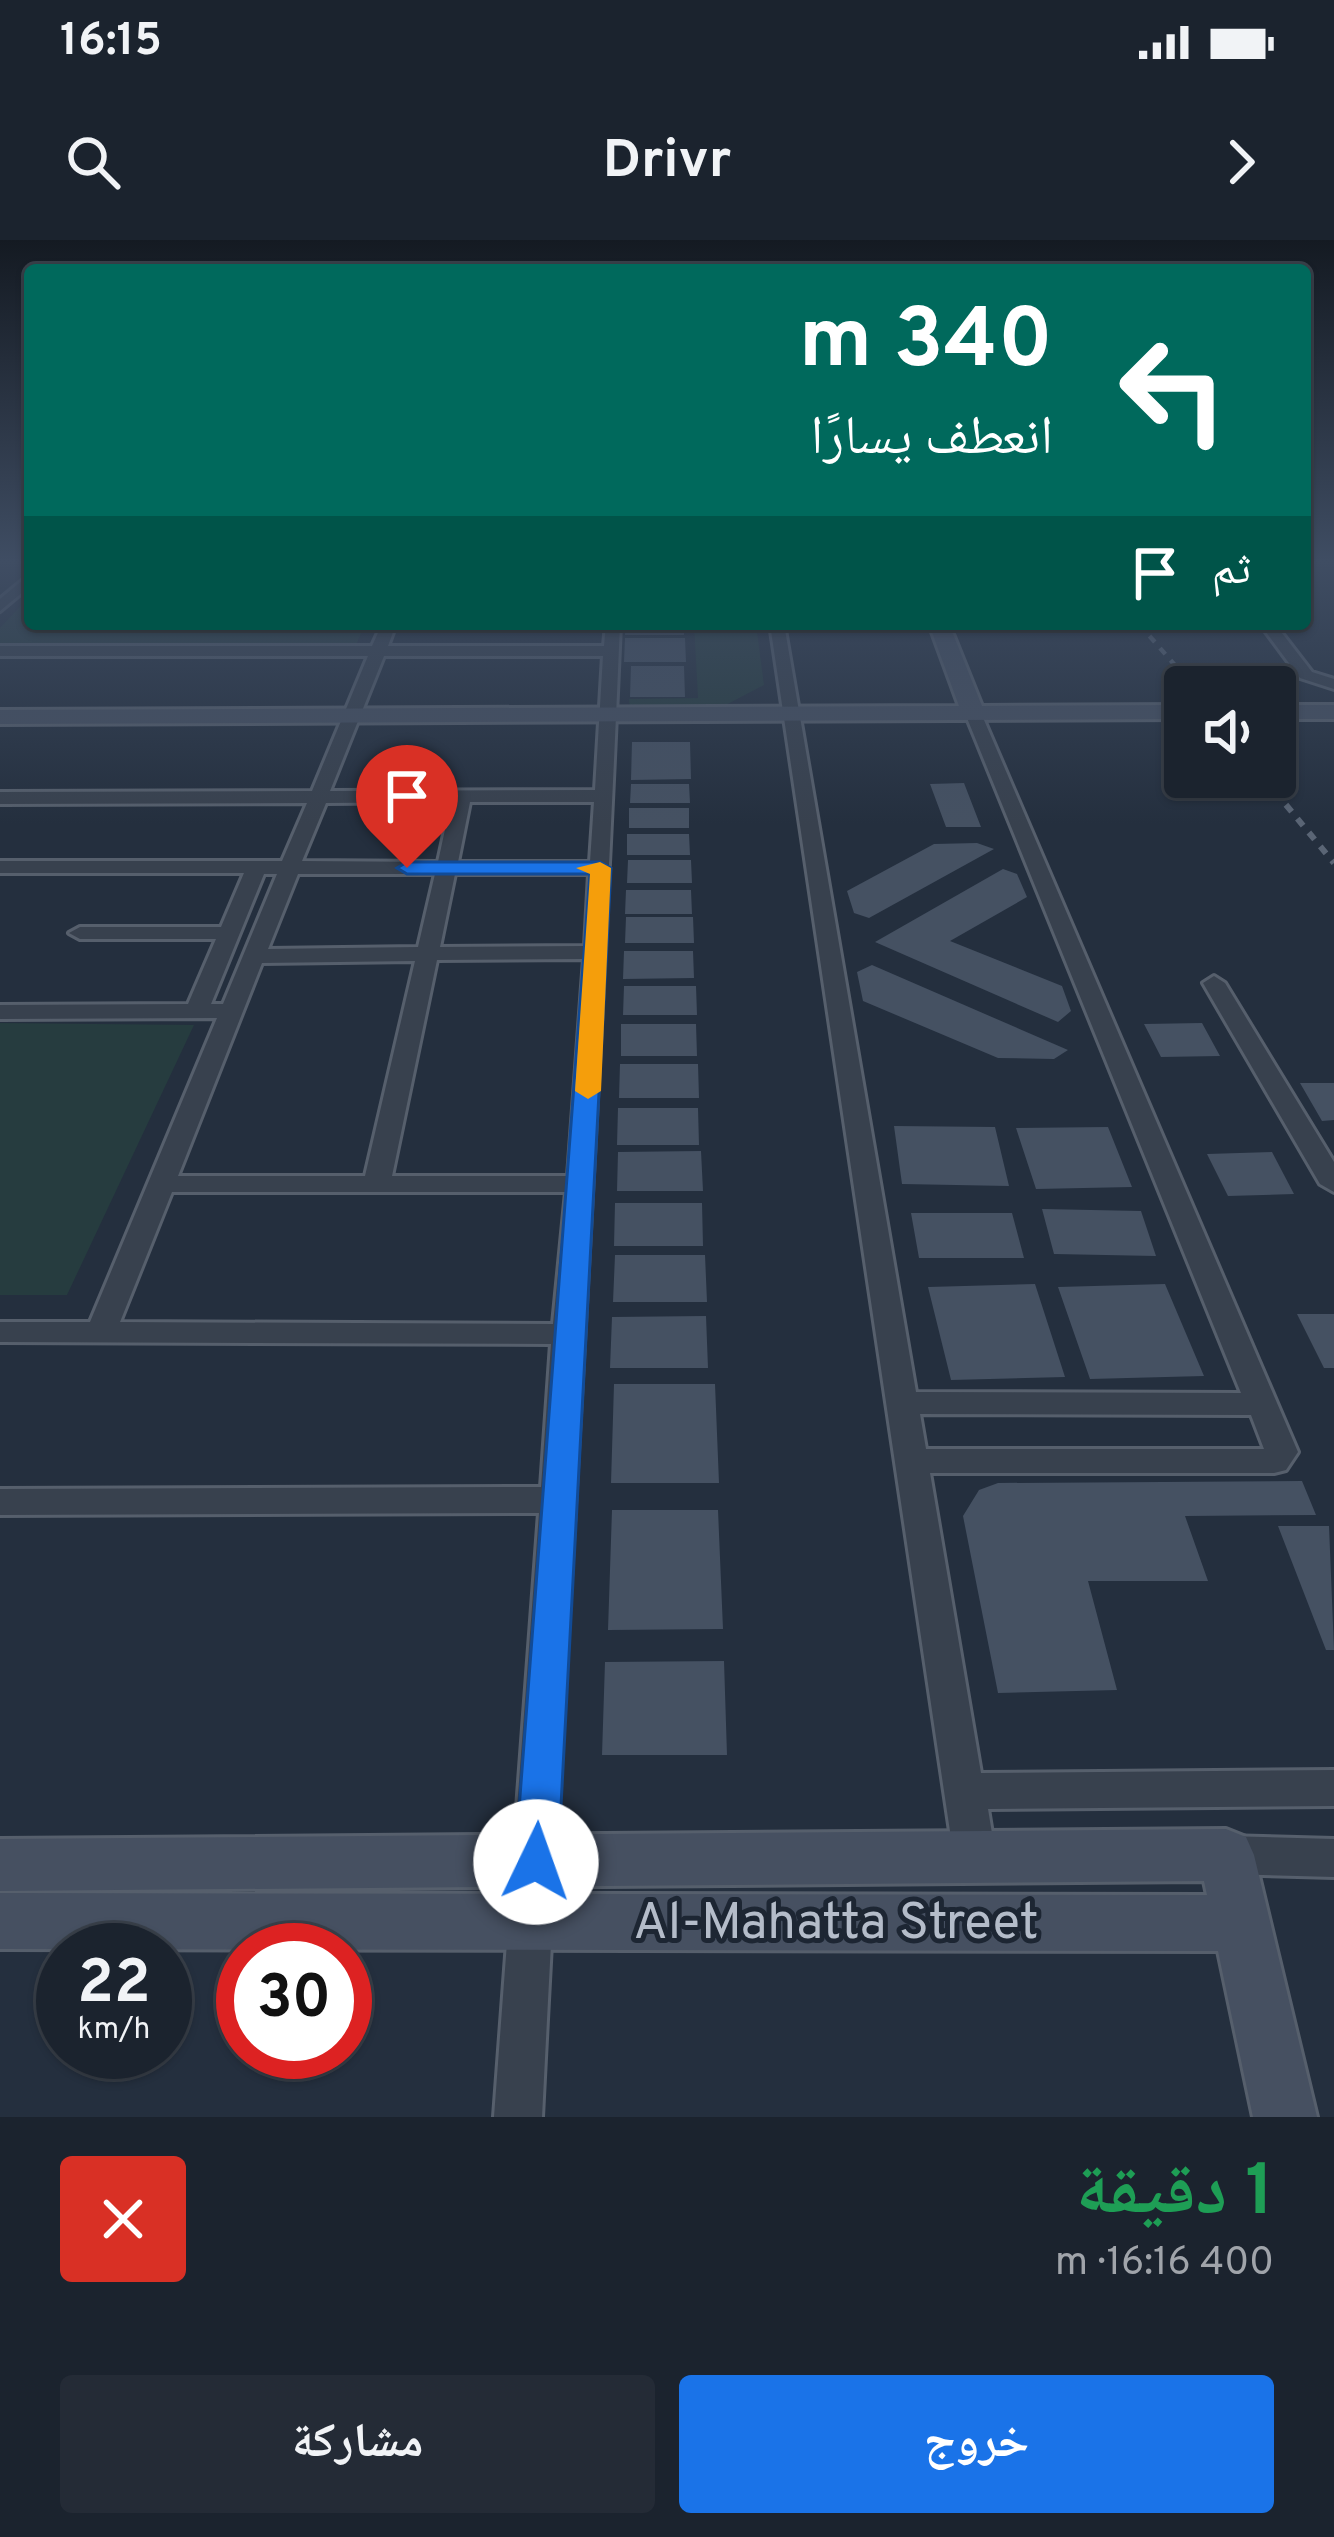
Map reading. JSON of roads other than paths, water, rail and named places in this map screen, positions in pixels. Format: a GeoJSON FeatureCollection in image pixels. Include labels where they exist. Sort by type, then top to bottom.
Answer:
{"type":"FeatureCollection","features":[{"type":"Feature","properties":{"kind":"street"},"geometry":{"type":"LineString","coordinates":[[0,651],[418,649]]}},
{"type":"Feature","properties":{"kind":"street"},"geometry":{"type":"LineString","coordinates":[[518,2117],[567,1334],[581,1184],[611,651],[571,649]]}},
{"type":"Feature","properties":{"kind":"street"},"geometry":{"type":"LineString","coordinates":[[781,649],[975,1858]]}},
{"type":"Feature","properties":{"kind":"street"},"geometry":{"type":"LineString","coordinates":[[909,1461],[1274,1461],[1282,1452],[949,649]]}},
{"type":"Feature","properties":{"kind":"street"},"geometry":{"type":"LineString","coordinates":[[1286,649],[1306,675],[1334,684]]}},
{"type":"Feature","properties":{"kind":"street"},"geometry":{"type":"LineString","coordinates":[[101,1332],[378,651]]}},
{"type":"Feature","properties":{"kind":"street"},"geometry":{"type":"LineString","coordinates":[[1296,712],[1334,712]]}},
{"type":"Feature","properties":{"kind":"street"},"geometry":{"type":"LineString","coordinates":[[0,717],[608,721],[1164,713]]}},
{"type":"Feature","properties":{"kind":"street"},"geometry":{"type":"LineString","coordinates":[[976,719],[1164,724]]}},
{"type":"Feature","properties":{"kind":"street"},"geometry":{"type":"LineString","coordinates":[[0,727],[349,721]]}},
{"type":"Feature","properties":{"kind":"street"},"geometry":{"type":"LineString","coordinates":[[1296,725],[1334,725]]}},
{"type":"Feature","properties":{"kind":"street"},"geometry":{"type":"LineString","coordinates":[[377,1183],[462,796]]}},
{"type":"Feature","properties":{"kind":"street"},"geometry":{"type":"LineString","coordinates":[[0,797],[604,796]]}},
{"type":"Feature","properties":{"kind":"street"},"geometry":{"type":"LineString","coordinates":[[0,867],[600,868]]}},
{"type":"Feature","properties":{"kind":"street"},"geometry":{"type":"LineString","coordinates":[[197,1011],[256,868]]}},
{"type":"Feature","properties":{"kind":"street"},"geometry":{"type":"LineString","coordinates":[[80,933],[229,933]]}},
{"type":"Feature","properties":{"kind":"street"},"geometry":{"type":"LineString","coordinates":[[254,956],[595,952]]}},
{"type":"Feature","properties":{"kind":"street"},"geometry":{"type":"LineString","coordinates":[[1214,983],[1334,1184]]}},
{"type":"Feature","properties":{"kind":"street"},"geometry":{"type":"LineString","coordinates":[[0,1012],[232,1011]]}},
{"type":"Feature","properties":{"kind":"street"},"geometry":{"type":"LineString","coordinates":[[161,1184],[581,1184]]}},
{"type":"Feature","properties":{"kind":"street"},"geometry":{"type":"LineString","coordinates":[[0,1332],[567,1334]]}},
{"type":"Feature","properties":{"kind":"street"},"geometry":{"type":"LineString","coordinates":[[899,1403],[1262,1404]]}},
{"type":"Feature","properties":{"kind":"street"},"geometry":{"type":"LineString","coordinates":[[0,1502],[558,1500]]}},
{"type":"Feature","properties":{"kind":"street"},"geometry":{"type":"LineString","coordinates":[[964,1791],[1334,1788]]}},
{"type":"Feature","properties":{"kind":"street"},"geometry":{"type":"LineString","coordinates":[[1285,2117],[1226,1855],[1334,1858]]}},
{"type":"Feature","properties":{"kind":"street","name":"Al-Mahatta Street"},"geometry":{"type":"LineString","coordinates":[[0,1921],[975,1858],[1226,1855]]}},
{"type":"Feature","properties":{"kind":"street","name":"Al-Mahatta Street"},"geometry":{"type":"LineString","coordinates":[[0,1865],[1241,1923]]}},
{"type":"Feature","properties":{"kind":"railway"},"geometry":{"type":"LineString","coordinates":[[1160,649],[1176,666]]}},
{"type":"Feature","properties":{"kind":"railway"},"geometry":{"type":"LineString","coordinates":[[1280,798],[1334,863]]}}]}
